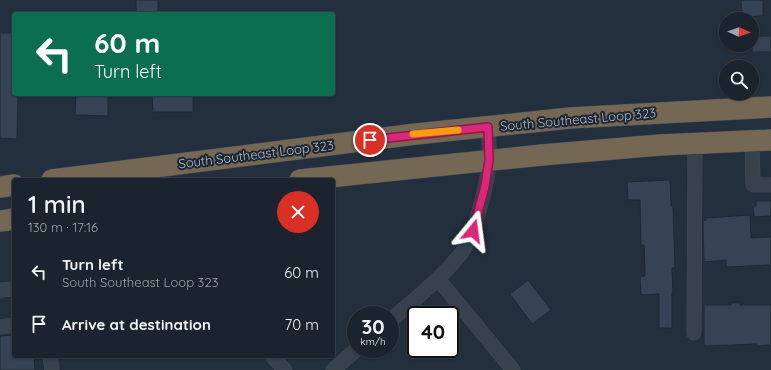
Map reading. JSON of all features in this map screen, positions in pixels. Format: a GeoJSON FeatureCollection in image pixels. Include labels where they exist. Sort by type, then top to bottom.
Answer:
{"type":"FeatureCollection","features":[{"type":"Feature","properties":{"kind":"highway","name":"South Southeast Loop 323"},"geometry":{"type":"LineString","coordinates":[[67,178],[268,152],[570,118],[771,107]]}},
{"type":"Feature","properties":{"kind":"highway"},"geometry":{"type":"LineString","coordinates":[[319,178],[489,160],[660,145],[762,140]]}},
{"type":"Feature","properties":{"kind":"highway"},"geometry":{"type":"LineString","coordinates":[[0,187],[12,185]]}},
{"type":"Feature","properties":{"kind":"highway"},"geometry":{"type":"LineString","coordinates":[[0,220],[12,219]]}},
{"type":"Feature","properties":{"kind":"street"},"geometry":{"type":"LineString","coordinates":[[399,312],[438,279],[460,255],[473,231],[485,186],[489,160],[488,127]]}},
{"type":"Feature","properties":{"kind":"street"},"geometry":{"type":"LineString","coordinates":[[762,140],[753,186],[771,185]]}},
{"type":"Feature","properties":{"kind":"street"},"geometry":{"type":"LineString","coordinates":[[694,332],[695,143]]}},
{"type":"Feature","properties":{"kind":"street"},"geometry":{"type":"LineString","coordinates":[[438,279],[513,370]]}},
{"type":"Feature","properties":{"kind":"street"},"geometry":{"type":"LineString","coordinates":[[0,290],[12,289]]}},
{"type":"Feature","properties":{"kind":"street"},"geometry":{"type":"LineString","coordinates":[[0,327],[12,326]]}},
{"type":"Feature","properties":{"kind":"street"},"geometry":{"type":"LineString","coordinates":[[50,358],[52,370]]}},
{"type":"Feature","properties":{"kind":"street"},"geometry":{"type":"LineString","coordinates":[[274,358],[285,370]]}},
{"type":"Feature","properties":{"kind":"street"},"geometry":{"type":"LineString","coordinates":[[333,370],[347,358]]}},
{"type":"Feature","properties":{"kind":"building"},"geometry":{"type":"Polygon","coordinates":[[[136,0],[158,0],[158,12],[136,12],[136,0]]]}},
{"type":"Feature","properties":{"kind":"building"},"geometry":{"type":"Polygon","coordinates":[[[741,0],[763,0],[763,16],[759,16],[759,12],[742,12],[741,0]]]}},
{"type":"Feature","properties":{"kind":"building"},"geometry":{"type":"Polygon","coordinates":[[[0,33],[12,33],[12,96],[18,96],[17,139],[0,138],[0,33]]]}},
{"type":"Feature","properties":{"kind":"building"},"geometry":{"type":"Polygon","coordinates":[[[759,36],[771,36],[771,52],[759,52],[759,36]]]}},
{"type":"Feature","properties":{"kind":"building"},"geometry":{"type":"Polygon","coordinates":[[[76,96],[108,96],[108,116],[75,115],[76,96]]]}},
{"type":"Feature","properties":{"kind":"building"},"geometry":{"type":"Polygon","coordinates":[[[152,96],[193,96],[193,112],[153,112],[152,96]]]}},
{"type":"Feature","properties":{"kind":"building"},"geometry":{"type":"Polygon","coordinates":[[[670,180],[671,206],[673,206],[675,268],[672,268],[672,328],[659,328],[659,294],[641,295],[640,277],[645,276],[644,245],[641,245],[640,200],[628,200],[627,182],[670,180]]]}},
{"type":"Feature","properties":{"kind":"building"},"geometry":{"type":"Polygon","coordinates":[[[756,201],[771,201],[771,216],[754,217],[753,206],[756,206],[756,201]]]}},
{"type":"Feature","properties":{"kind":"building"},"geometry":{"type":"Polygon","coordinates":[[[750,215],[751,238],[771,237],[771,265],[726,267],[726,260],[704,262],[703,221],[706,220],[706,218],[750,215]]]}},
{"type":"Feature","properties":{"kind":"building"},"geometry":{"type":"Polygon","coordinates":[[[528,280],[551,310],[532,324],[510,294],[528,280]]]}},
{"type":"Feature","properties":{"kind":"building"},"geometry":{"type":"Polygon","coordinates":[[[731,303],[740,303],[740,305],[771,305],[771,345],[757,346],[757,344],[704,346],[704,305],[731,305],[731,303]]]}},
{"type":"Feature","properties":{"kind":"building"},"geometry":{"type":"Polygon","coordinates":[[[12,335],[12,358],[34,358],[35,370],[0,370],[0,336],[12,335]]]}},
{"type":"Feature","properties":{"kind":"slow traffic"},"geometry":{"type":"LineString","coordinates":[[413,134],[458,130]]}},
{"type":"Feature","properties":{"kind":"route"},"geometry":{"type":"LineString","coordinates":[[370,140],[488,127],[489,160],[485,186],[473,231]]}}]}
